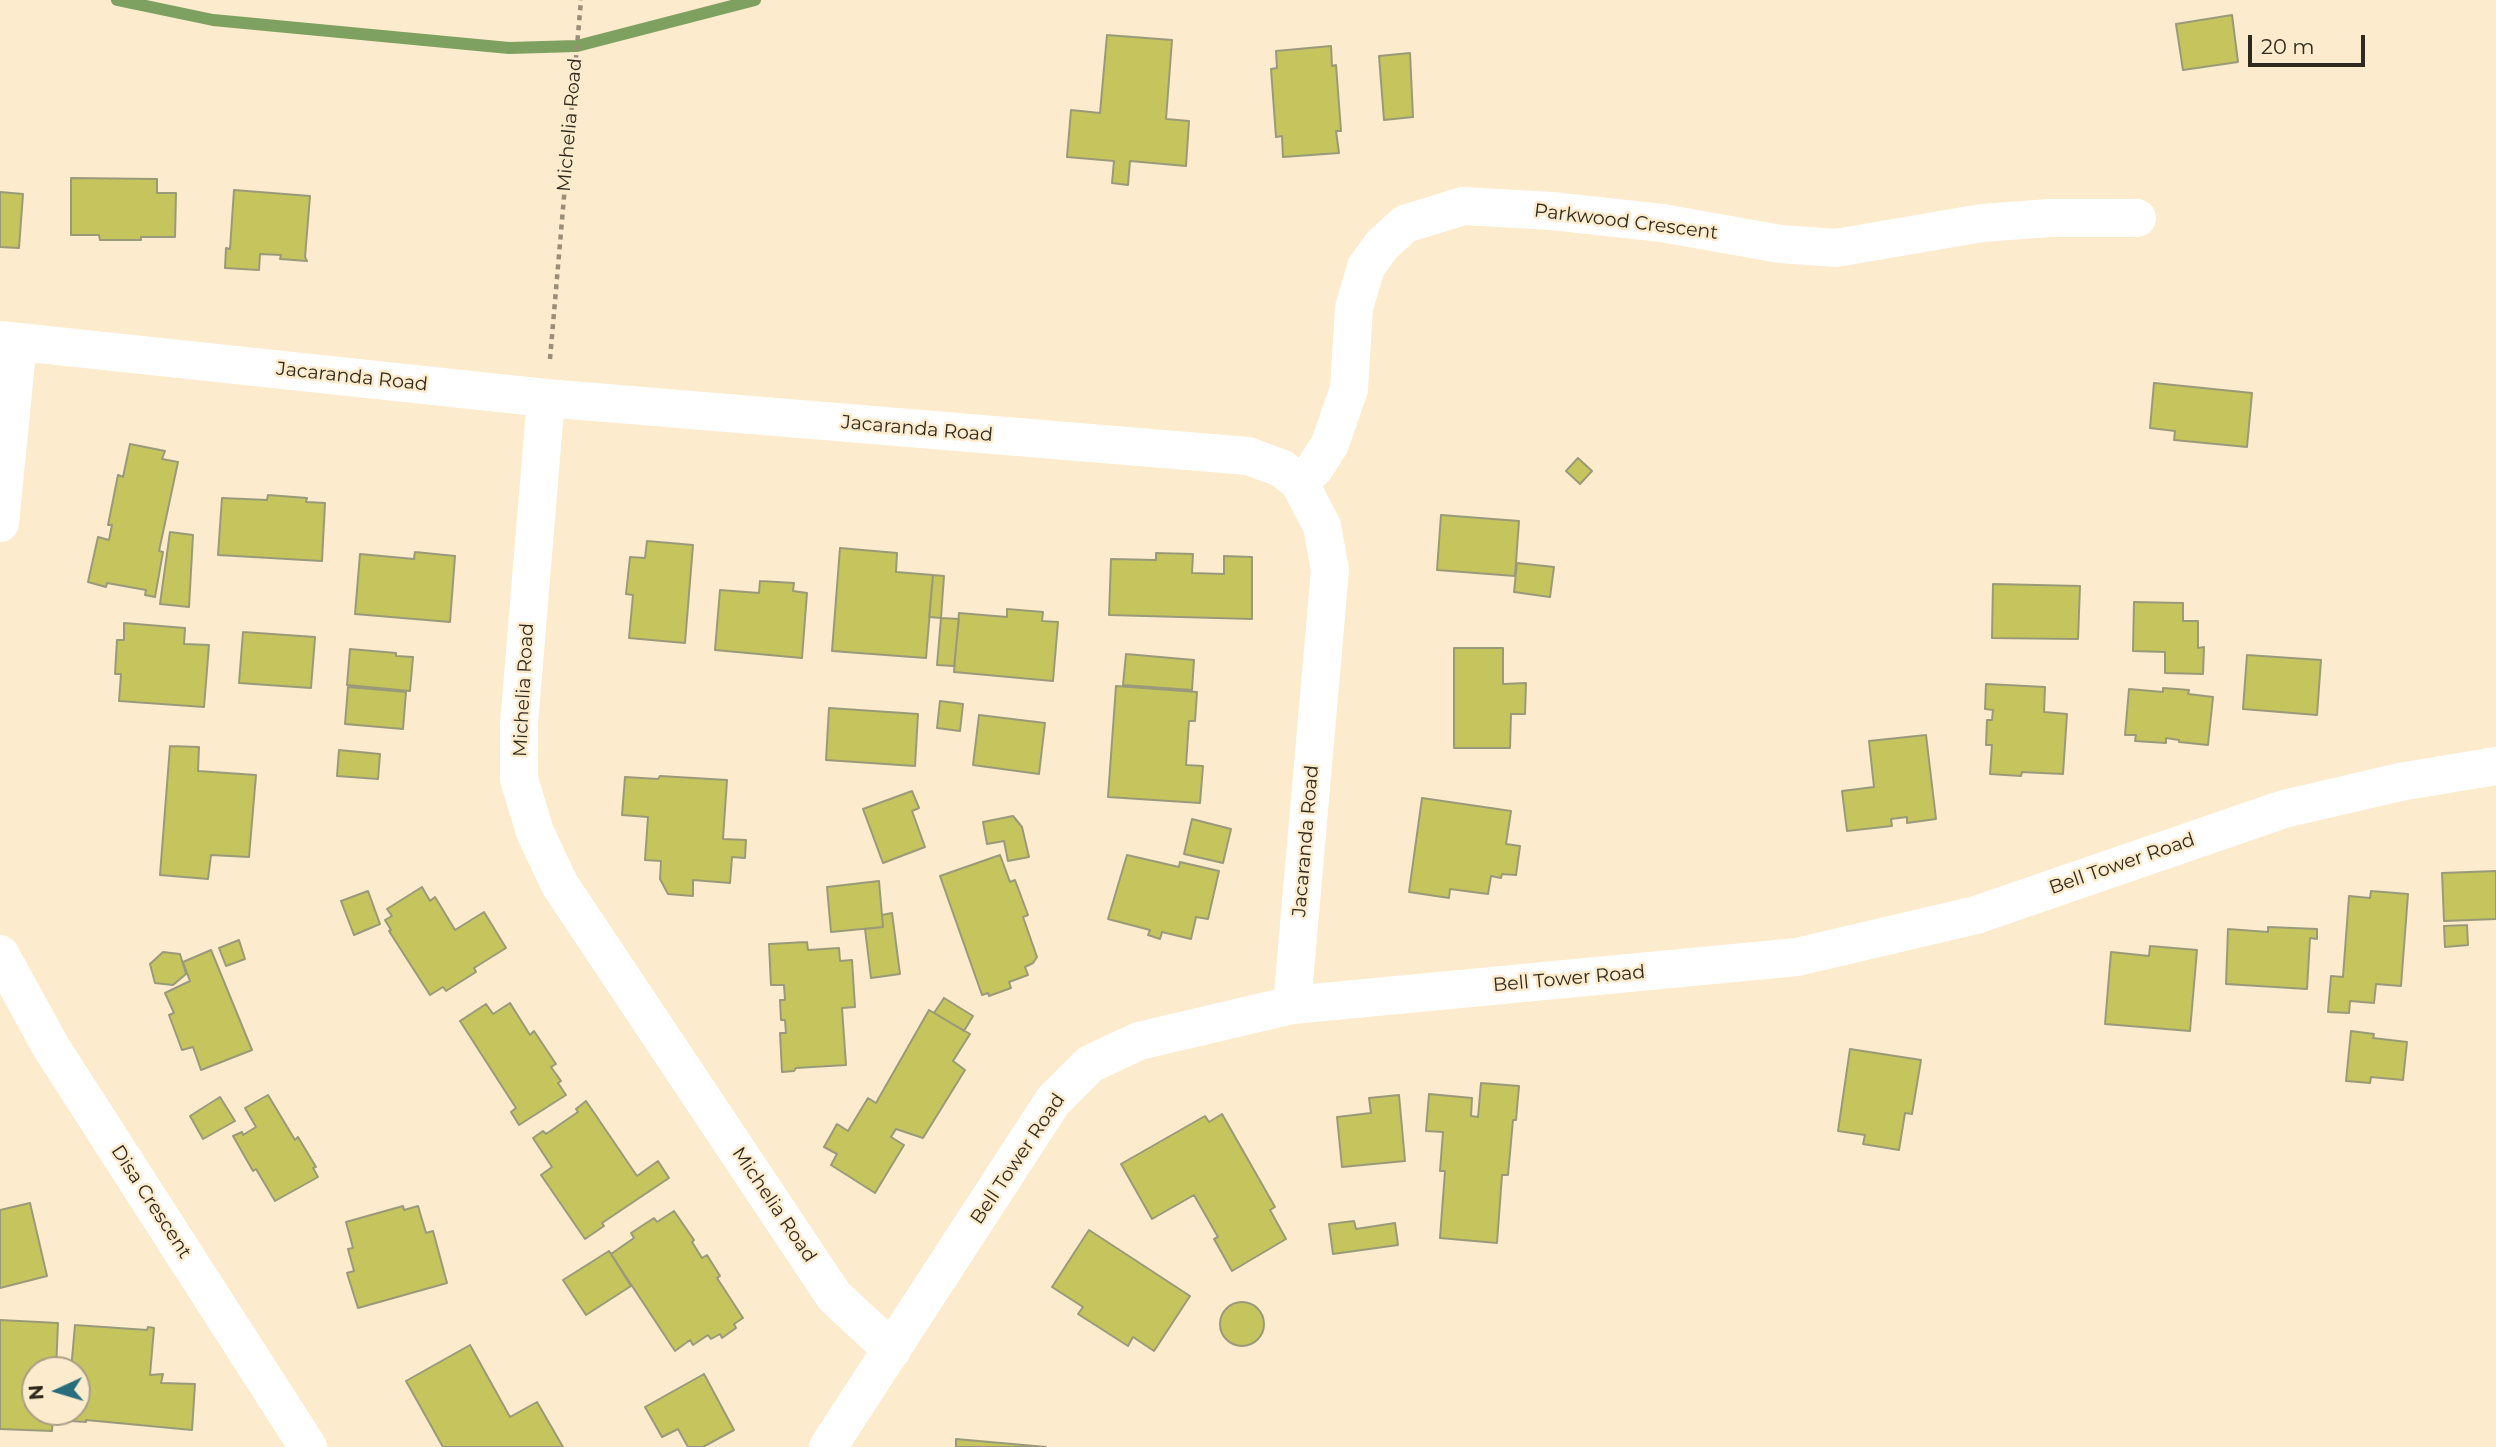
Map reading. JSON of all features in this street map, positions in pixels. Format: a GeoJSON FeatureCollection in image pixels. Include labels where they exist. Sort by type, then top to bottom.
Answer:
{"type":"FeatureCollection","features":[{"type":"Feature","properties":{"kind":"street","name":"Parkwood Crescent"},"geometry":{"type":"LineString","coordinates":[[1299,482],[1314,469],[1330,444],[1349,389],[1354,308],[1366,267],[1382,245],[1405,224],[1417,220],[1463,206],[1552,211],[1662,223],[1780,244],[1836,248],[1982,223],[2050,218],[2137,218]]}},
{"type":"Feature","properties":{"kind":"street","name":"Jacaranda Road"},"geometry":{"type":"LineString","coordinates":[[9,341],[547,398],[1248,456],[1281,468],[1299,482],[1322,526],[1330,570],[1292,1005]]}},
{"type":"Feature","properties":{"kind":"street"},"geometry":{"type":"LineString","coordinates":[[0,523],[9,341]]}},
{"type":"Feature","properties":{"kind":"street","name":"Michelia Road"},"geometry":{"type":"LineString","coordinates":[[547,398],[519,724],[519,779],[535,832],[560,885],[834,1296],[892,1350]]}},
{"type":"Feature","properties":{"kind":"street","name":"Bell Tower Road"},"geometry":{"type":"LineString","coordinates":[[828,1447],[1053,1101],[1090,1064],[1139,1041],[1292,1005],[1797,957],[1976,915],[2284,809],[2400,782],[2496,766]]}},
{"type":"Feature","properties":{"kind":"street","name":"Disa Crescent"},"geometry":{"type":"LineString","coordinates":[[0,954],[51,1047],[308,1447]]}},
{"type":"Feature","properties":{"kind":"path","name":"Michelia Road"},"geometry":{"type":"LineString","coordinates":[[547,398],[581,0]]}},
{"type":"Feature","properties":{"kind":"building"},"geometry":{"type":"Polygon","coordinates":[[[2232,15],[2238,62],[2183,70],[2176,24],[2232,15]]]}},
{"type":"Feature","properties":{"kind":"building"},"geometry":{"type":"Polygon","coordinates":[[[1107,35],[1172,40],[1166,119],[1189,121],[1186,166],[1130,161],[1128,185],[1112,183],[1114,161],[1067,157],[1071,110],[1100,113],[1107,35]]]}},
{"type":"Feature","properties":{"kind":"building"},"geometry":{"type":"Polygon","coordinates":[[[1331,46],[1332,66],[1336,65],[1341,131],[1336,131],[1339,153],[1283,157],[1282,136],[1276,137],[1271,69],[1277,68],[1276,51],[1331,46]]]}},
{"type":"Feature","properties":{"kind":"building"},"geometry":{"type":"Polygon","coordinates":[[[1410,53],[1413,117],[1384,120],[1379,56],[1410,53]]]}},
{"type":"Feature","properties":{"kind":"building"},"geometry":{"type":"Polygon","coordinates":[[[71,178],[157,179],[157,193],[176,193],[175,237],[100,240],[99,235],[71,235],[71,178]]]}},
{"type":"Feature","properties":{"kind":"building"},"geometry":{"type":"Polygon","coordinates":[[[234,190],[310,196],[305,257],[307,261],[280,259],[281,255],[260,254],[259,270],[225,268],[226,248],[230,249],[234,190]]]}},
{"type":"Feature","properties":{"kind":"building"},"geometry":{"type":"Polygon","coordinates":[[[0,192],[23,194],[19,248],[0,247],[0,192]]]}},
{"type":"Feature","properties":{"kind":"building"},"geometry":{"type":"Polygon","coordinates":[[[2154,383],[2252,393],[2247,447],[2174,440],[2175,431],[2150,428],[2154,383]]]}},
{"type":"Feature","properties":{"kind":"building"},"geometry":{"type":"Polygon","coordinates":[[[130,444],[165,451],[162,459],[178,462],[159,551],[163,552],[155,597],[145,595],[146,590],[107,583],[106,587],[88,582],[98,537],[109,540],[112,525],[108,525],[118,475],[123,477],[130,444]]]}},
{"type":"Feature","properties":{"kind":"building"},"geometry":{"type":"Polygon","coordinates":[[[1578,458],[1592,471],[1580,484],[1566,471],[1578,458]]]}},
{"type":"Feature","properties":{"kind":"building"},"geometry":{"type":"Polygon","coordinates":[[[268,495],[307,498],[306,502],[325,503],[322,561],[218,555],[222,498],[267,500],[268,495]]]}},
{"type":"Feature","properties":{"kind":"building"},"geometry":{"type":"Polygon","coordinates":[[[1441,515],[1519,521],[1515,576],[1437,570],[1441,515]]]}},
{"type":"Feature","properties":{"kind":"building"},"geometry":{"type":"Polygon","coordinates":[[[170,532],[193,535],[189,607],[160,604],[170,532]]]}},
{"type":"Feature","properties":{"kind":"building"},"geometry":{"type":"Polygon","coordinates":[[[647,541],[693,545],[685,643],[629,638],[633,595],[626,594],[630,557],[645,558],[647,541]]]}},
{"type":"Feature","properties":{"kind":"building"},"geometry":{"type":"Polygon","coordinates":[[[840,548],[897,553],[896,572],[933,575],[926,658],[832,651],[840,548]]]}},
{"type":"Feature","properties":{"kind":"building"},"geometry":{"type":"Polygon","coordinates":[[[415,552],[455,556],[450,622],[355,614],[360,554],[414,559],[415,552]]]}},
{"type":"Feature","properties":{"kind":"building"},"geometry":{"type":"Polygon","coordinates":[[[1156,553],[1193,554],[1192,573],[1224,574],[1224,556],[1252,557],[1252,619],[1109,615],[1111,559],[1156,560],[1156,553]]]}},
{"type":"Feature","properties":{"kind":"building"},"geometry":{"type":"Polygon","coordinates":[[[1517,563],[1554,567],[1550,597],[1514,592],[1517,563]]]}},
{"type":"Feature","properties":{"kind":"building"},"geometry":{"type":"Polygon","coordinates":[[[933,575],[944,576],[941,618],[929,617],[933,575]]]}},
{"type":"Feature","properties":{"kind":"building"},"geometry":{"type":"Polygon","coordinates":[[[760,581],[794,583],[793,591],[807,593],[802,658],[715,650],[720,590],[759,593],[760,581]]]}},
{"type":"Feature","properties":{"kind":"building"},"geometry":{"type":"Polygon","coordinates":[[[1993,584],[2080,586],[2078,639],[1992,638],[1993,584]]]}},
{"type":"Feature","properties":{"kind":"building"},"geometry":{"type":"Polygon","coordinates":[[[2134,602],[2183,603],[2183,621],[2198,621],[2198,648],[2204,647],[2203,674],[2165,673],[2165,652],[2133,651],[2134,602]]]}},
{"type":"Feature","properties":{"kind":"building"},"geometry":{"type":"Polygon","coordinates":[[[1007,609],[1043,612],[1042,621],[1058,622],[1053,681],[954,672],[959,613],[1007,617],[1007,609]]]}},
{"type":"Feature","properties":{"kind":"building"},"geometry":{"type":"Polygon","coordinates":[[[941,618],[959,619],[954,666],[937,665],[941,618]]]}},
{"type":"Feature","properties":{"kind":"building"},"geometry":{"type":"Polygon","coordinates":[[[124,623],[185,628],[184,644],[209,645],[204,707],[119,701],[121,674],[115,674],[117,640],[124,640],[124,623]]]}},
{"type":"Feature","properties":{"kind":"building"},"geometry":{"type":"Polygon","coordinates":[[[243,632],[315,637],[311,688],[239,683],[243,632]]]}},
{"type":"Feature","properties":{"kind":"building"},"geometry":{"type":"Polygon","coordinates":[[[1454,648],[1503,648],[1503,684],[1526,683],[1525,714],[1511,714],[1510,748],[1454,748],[1454,648]]]}},
{"type":"Feature","properties":{"kind":"building"},"geometry":{"type":"Polygon","coordinates":[[[350,649],[413,657],[410,691],[347,685],[350,649]]]}},
{"type":"Feature","properties":{"kind":"building"},"geometry":{"type":"Polygon","coordinates":[[[1126,654],[1194,660],[1192,690],[1123,685],[1126,654]]]}},
{"type":"Feature","properties":{"kind":"building"},"geometry":{"type":"Polygon","coordinates":[[[2247,655],[2321,660],[2317,715],[2243,709],[2247,655]]]}},
{"type":"Feature","properties":{"kind":"building"},"geometry":{"type":"Polygon","coordinates":[[[1986,684],[2045,687],[2044,712],[2067,714],[2063,774],[1990,774],[1992,745],[1986,745],[1987,720],[1992,720],[1993,710],[1985,709],[1986,684]]]}},
{"type":"Feature","properties":{"kind":"building"},"geometry":{"type":"Polygon","coordinates":[[[1116,686],[1197,692],[1195,721],[1189,721],[1186,765],[1203,766],[1200,803],[1108,797],[1116,686]]]}},
{"type":"Feature","properties":{"kind":"building"},"geometry":{"type":"Polygon","coordinates":[[[348,687],[406,692],[403,729],[345,724],[348,687]]]}},
{"type":"Feature","properties":{"kind":"building"},"geometry":{"type":"Polygon","coordinates":[[[2163,688],[2189,690],[2188,694],[2213,697],[2208,745],[2166,738],[2166,743],[2135,741],[2136,735],[2125,735],[2129,689],[2163,692],[2163,688]]]}},
{"type":"Feature","properties":{"kind":"building"},"geometry":{"type":"Polygon","coordinates":[[[940,701],[963,704],[960,731],[937,728],[940,701]]]}},
{"type":"Feature","properties":{"kind":"building"},"geometry":{"type":"Polygon","coordinates":[[[829,708],[918,714],[915,766],[826,760],[829,708]]]}},
{"type":"Feature","properties":{"kind":"building"},"geometry":{"type":"Polygon","coordinates":[[[979,715],[1045,723],[1039,774],[973,765],[979,715]]]}},
{"type":"Feature","properties":{"kind":"building"},"geometry":{"type":"Polygon","coordinates":[[[1926,735],[1936,819],[1907,823],[1907,817],[1891,819],[1892,826],[1847,831],[1842,791],[1874,787],[1869,741],[1926,735]]]}},
{"type":"Feature","properties":{"kind":"building"},"geometry":{"type":"Polygon","coordinates":[[[170,746],[199,747],[198,771],[256,775],[249,857],[211,855],[208,879],[160,875],[170,746]]]}},
{"type":"Feature","properties":{"kind":"building"},"geometry":{"type":"Polygon","coordinates":[[[339,750],[380,754],[378,779],[337,776],[339,750]]]}},
{"type":"Feature","properties":{"kind":"building"},"geometry":{"type":"Polygon","coordinates":[[[660,776],[727,780],[723,839],[746,840],[745,858],[732,857],[730,883],[693,880],[693,896],[668,894],[660,879],[661,861],[645,860],[648,817],[622,815],[625,777],[658,779],[660,776]]]}},
{"type":"Feature","properties":{"kind":"building"},"geometry":{"type":"Polygon","coordinates":[[[912,791],[919,808],[912,811],[925,847],[883,863],[863,809],[912,791]]]}},
{"type":"Feature","properties":{"kind":"building"},"geometry":{"type":"Polygon","coordinates":[[[1422,798],[1511,811],[1506,844],[1520,846],[1516,875],[1502,874],[1501,878],[1491,876],[1488,894],[1450,889],[1449,898],[1409,892],[1422,798]]]}},
{"type":"Feature","properties":{"kind":"building"},"geometry":{"type":"Polygon","coordinates":[[[1013,816],[1022,827],[1029,857],[1008,861],[1004,841],[987,844],[983,822],[1013,816]]]}},
{"type":"Feature","properties":{"kind":"building"},"geometry":{"type":"Polygon","coordinates":[[[1192,819],[1231,829],[1223,863],[1184,854],[1192,819]]]}},
{"type":"Feature","properties":{"kind":"building"},"geometry":{"type":"Polygon","coordinates":[[[1000,855],[1010,882],[1015,880],[1028,915],[1023,917],[1037,957],[1025,967],[1028,975],[1009,982],[1011,988],[989,996],[988,993],[982,995],[940,876],[1000,855]]]}},
{"type":"Feature","properties":{"kind":"building"},"geometry":{"type":"Polygon","coordinates":[[[1127,855],[1179,867],[1180,862],[1219,871],[1208,919],[1196,917],[1191,939],[1162,932],[1160,939],[1148,935],[1150,930],[1108,919],[1127,855]]]}},
{"type":"Feature","properties":{"kind":"building"},"geometry":{"type":"Polygon","coordinates":[[[2496,871],[2496,919],[2444,921],[2442,873],[2496,871]]]}},
{"type":"Feature","properties":{"kind":"building"},"geometry":{"type":"Polygon","coordinates":[[[879,881],[883,927],[831,932],[827,887],[879,881]]]}},
{"type":"Feature","properties":{"kind":"building"},"geometry":{"type":"Polygon","coordinates":[[[422,887],[430,901],[435,897],[455,930],[484,912],[506,948],[474,968],[476,972],[446,991],[443,987],[430,995],[389,931],[391,930],[385,920],[392,916],[387,909],[422,887]]]}},
{"type":"Feature","properties":{"kind":"building"},"geometry":{"type":"Polygon","coordinates":[[[368,891],[380,924],[354,935],[341,901],[368,891]]]}},
{"type":"Feature","properties":{"kind":"building"},"geometry":{"type":"Polygon","coordinates":[[[2371,891],[2408,894],[2401,986],[2376,984],[2374,1003],[2350,1001],[2349,1013],[2328,1012],[2331,976],[2343,977],[2349,896],[2370,898],[2371,891]]]}},
{"type":"Feature","properties":{"kind":"building"},"geometry":{"type":"Polygon","coordinates":[[[892,913],[900,974],[871,978],[865,929],[883,927],[882,915],[892,913]]]}},
{"type":"Feature","properties":{"kind":"building"},"geometry":{"type":"Polygon","coordinates":[[[2467,925],[2468,945],[2445,947],[2444,926],[2467,925]]]}},
{"type":"Feature","properties":{"kind":"building"},"geometry":{"type":"Polygon","coordinates":[[[2268,927],[2317,929],[2317,939],[2310,938],[2307,989],[2226,984],[2228,929],[2268,932],[2268,927]]]}},
{"type":"Feature","properties":{"kind":"building"},"geometry":{"type":"Polygon","coordinates":[[[239,940],[245,959],[226,966],[219,948],[239,940]]]}},
{"type":"Feature","properties":{"kind":"building"},"geometry":{"type":"Polygon","coordinates":[[[807,942],[808,950],[839,948],[840,961],[852,960],[855,1007],[842,1008],[846,1065],[796,1068],[794,1071],[782,1072],[780,1033],[786,1033],[785,1020],[781,1020],[780,1000],[785,1000],[784,985],[771,985],[769,944],[807,942]]]}},
{"type":"Feature","properties":{"kind":"building"},"geometry":{"type":"Polygon","coordinates":[[[2150,946],[2197,950],[2190,1031],[2105,1024],[2111,952],[2149,956],[2150,946]]]}},
{"type":"Feature","properties":{"kind":"building"},"geometry":{"type":"Polygon","coordinates":[[[211,950],[252,1050],[201,1070],[193,1047],[182,1050],[169,1015],[174,1013],[165,993],[190,981],[183,962],[211,950]]]}},
{"type":"Feature","properties":{"kind":"building"},"geometry":{"type":"Polygon","coordinates":[[[163,952],[180,954],[186,974],[173,985],[155,983],[150,964],[163,952]]]}},
{"type":"Feature","properties":{"kind":"building"},"geometry":{"type":"Polygon","coordinates":[[[944,998],[973,1016],[964,1031],[934,1013],[944,998]]]}},
{"type":"Feature","properties":{"kind":"building"},"geometry":{"type":"Polygon","coordinates":[[[510,1003],[530,1035],[534,1031],[556,1064],[551,1067],[561,1081],[558,1083],[566,1095],[519,1125],[511,1112],[516,1108],[460,1021],[486,1004],[493,1014],[510,1003]]]}},
{"type":"Feature","properties":{"kind":"building"},"geometry":{"type":"Polygon","coordinates":[[[929,1010],[970,1034],[953,1061],[965,1070],[923,1138],[896,1129],[891,1137],[904,1145],[875,1193],[831,1165],[837,1154],[824,1147],[837,1124],[848,1131],[868,1098],[876,1103],[929,1010]]]}},
{"type":"Feature","properties":{"kind":"building"},"geometry":{"type":"Polygon","coordinates":[[[2351,1031],[2374,1034],[2373,1038],[2407,1042],[2403,1080],[2371,1077],[2370,1083],[2346,1081],[2351,1031]]]}},
{"type":"Feature","properties":{"kind":"building"},"geometry":{"type":"Polygon","coordinates":[[[1850,1049],[1921,1060],[1912,1114],[1905,1113],[1899,1150],[1863,1144],[1865,1135],[1838,1131],[1850,1049]]]}},
{"type":"Feature","properties":{"kind":"building"},"geometry":{"type":"Polygon","coordinates":[[[1481,1083],[1519,1086],[1508,1175],[1502,1175],[1497,1243],[1440,1238],[1445,1171],[1440,1171],[1443,1132],[1426,1131],[1429,1094],[1472,1098],[1471,1116],[1478,1117],[1481,1083]]]}},
{"type":"Feature","properties":{"kind":"building"},"geometry":{"type":"Polygon","coordinates":[[[268,1095],[295,1140],[298,1137],[316,1167],[313,1168],[318,1177],[275,1201],[256,1169],[253,1171],[233,1136],[242,1132],[243,1135],[256,1127],[245,1108],[268,1095]]]}},
{"type":"Feature","properties":{"kind":"building"},"geometry":{"type":"Polygon","coordinates":[[[1399,1095],[1405,1161],[1342,1167],[1337,1117],[1371,1113],[1369,1098],[1399,1095]]]}},
{"type":"Feature","properties":{"kind":"building"},"geometry":{"type":"Polygon","coordinates":[[[220,1097],[235,1121],[203,1139],[190,1116],[220,1097]]]}},
{"type":"Feature","properties":{"kind":"building"},"geometry":{"type":"Polygon","coordinates":[[[586,1101],[637,1176],[658,1161],[669,1178],[602,1223],[604,1226],[585,1239],[541,1175],[552,1167],[533,1138],[543,1131],[546,1134],[578,1112],[576,1109],[586,1101]]]}},
{"type":"Feature","properties":{"kind":"building"},"geometry":{"type":"Polygon","coordinates":[[[1222,1114],[1275,1207],[1270,1210],[1286,1239],[1232,1271],[1214,1239],[1218,1237],[1194,1195],[1152,1219],[1121,1164],[1205,1116],[1209,1122],[1222,1114]]]}},
{"type":"Feature","properties":{"kind":"building"},"geometry":{"type":"Polygon","coordinates":[[[30,1203],[47,1276],[0,1288],[0,1210],[30,1203]]]}},
{"type":"Feature","properties":{"kind":"building"},"geometry":{"type":"Polygon","coordinates":[[[403,1206],[404,1210],[418,1206],[426,1233],[433,1231],[447,1283],[358,1308],[347,1273],[354,1271],[348,1249],[353,1248],[346,1222],[403,1206]]]}},
{"type":"Feature","properties":{"kind":"building"},"geometry":{"type":"Polygon","coordinates":[[[674,1211],[694,1240],[692,1242],[702,1258],[707,1255],[720,1276],[717,1278],[743,1318],[734,1324],[736,1328],[722,1338],[720,1334],[711,1339],[708,1335],[693,1345],[690,1340],[675,1351],[611,1254],[634,1238],[631,1233],[654,1218],[657,1222],[674,1211]]]}},
{"type":"Feature","properties":{"kind":"building"},"geometry":{"type":"Polygon","coordinates":[[[1354,1221],[1356,1229],[1395,1223],[1398,1245],[1333,1254],[1329,1224],[1354,1221]]]}},
{"type":"Feature","properties":{"kind":"building"},"geometry":{"type":"Polygon","coordinates":[[[1089,1230],[1190,1296],[1154,1351],[1133,1337],[1128,1346],[1078,1314],[1083,1307],[1052,1287],[1089,1230]]]}},
{"type":"Feature","properties":{"kind":"building"},"geometry":{"type":"Polygon","coordinates":[[[609,1251],[631,1286],[586,1315],[563,1280],[609,1251]]]}},
{"type":"Feature","properties":{"kind":"building"},"geometry":{"type":"Polygon","coordinates":[[[1242,1302],[1258,1308],[1264,1324],[1258,1340],[1242,1346],[1226,1340],[1220,1324],[1226,1308],[1242,1302]]]}},
{"type":"Feature","properties":{"kind":"building"},"geometry":{"type":"Polygon","coordinates":[[[0,1320],[58,1323],[57,1356],[21,1356],[21,1426],[52,1426],[52,1431],[0,1429],[0,1320]]]}},
{"type":"Feature","properties":{"kind":"building"},"geometry":{"type":"Polygon","coordinates":[[[75,1325],[147,1330],[148,1327],[154,1328],[150,1375],[163,1374],[161,1383],[195,1384],[192,1430],[91,1420],[91,1356],[72,1356],[75,1325]]]}},
{"type":"Feature","properties":{"kind":"building"},"geometry":{"type":"Polygon","coordinates":[[[470,1345],[510,1417],[537,1402],[563,1447],[443,1447],[406,1381],[470,1345]]]}},
{"type":"Feature","properties":{"kind":"building"},"geometry":{"type":"Polygon","coordinates":[[[704,1374],[734,1430],[703,1447],[688,1447],[678,1429],[662,1437],[645,1407],[704,1374]]]}},
{"type":"Feature","properties":{"kind":"building"},"geometry":{"type":"Polygon","coordinates":[[[956,1439],[1046,1447],[956,1447],[956,1439]]]}},
{"type":"Feature","properties":{"kind":"waterway"},"geometry":{"type":"LineString","coordinates":[[117,0],[213,20],[509,48],[577,46],[755,0]]}}]}
